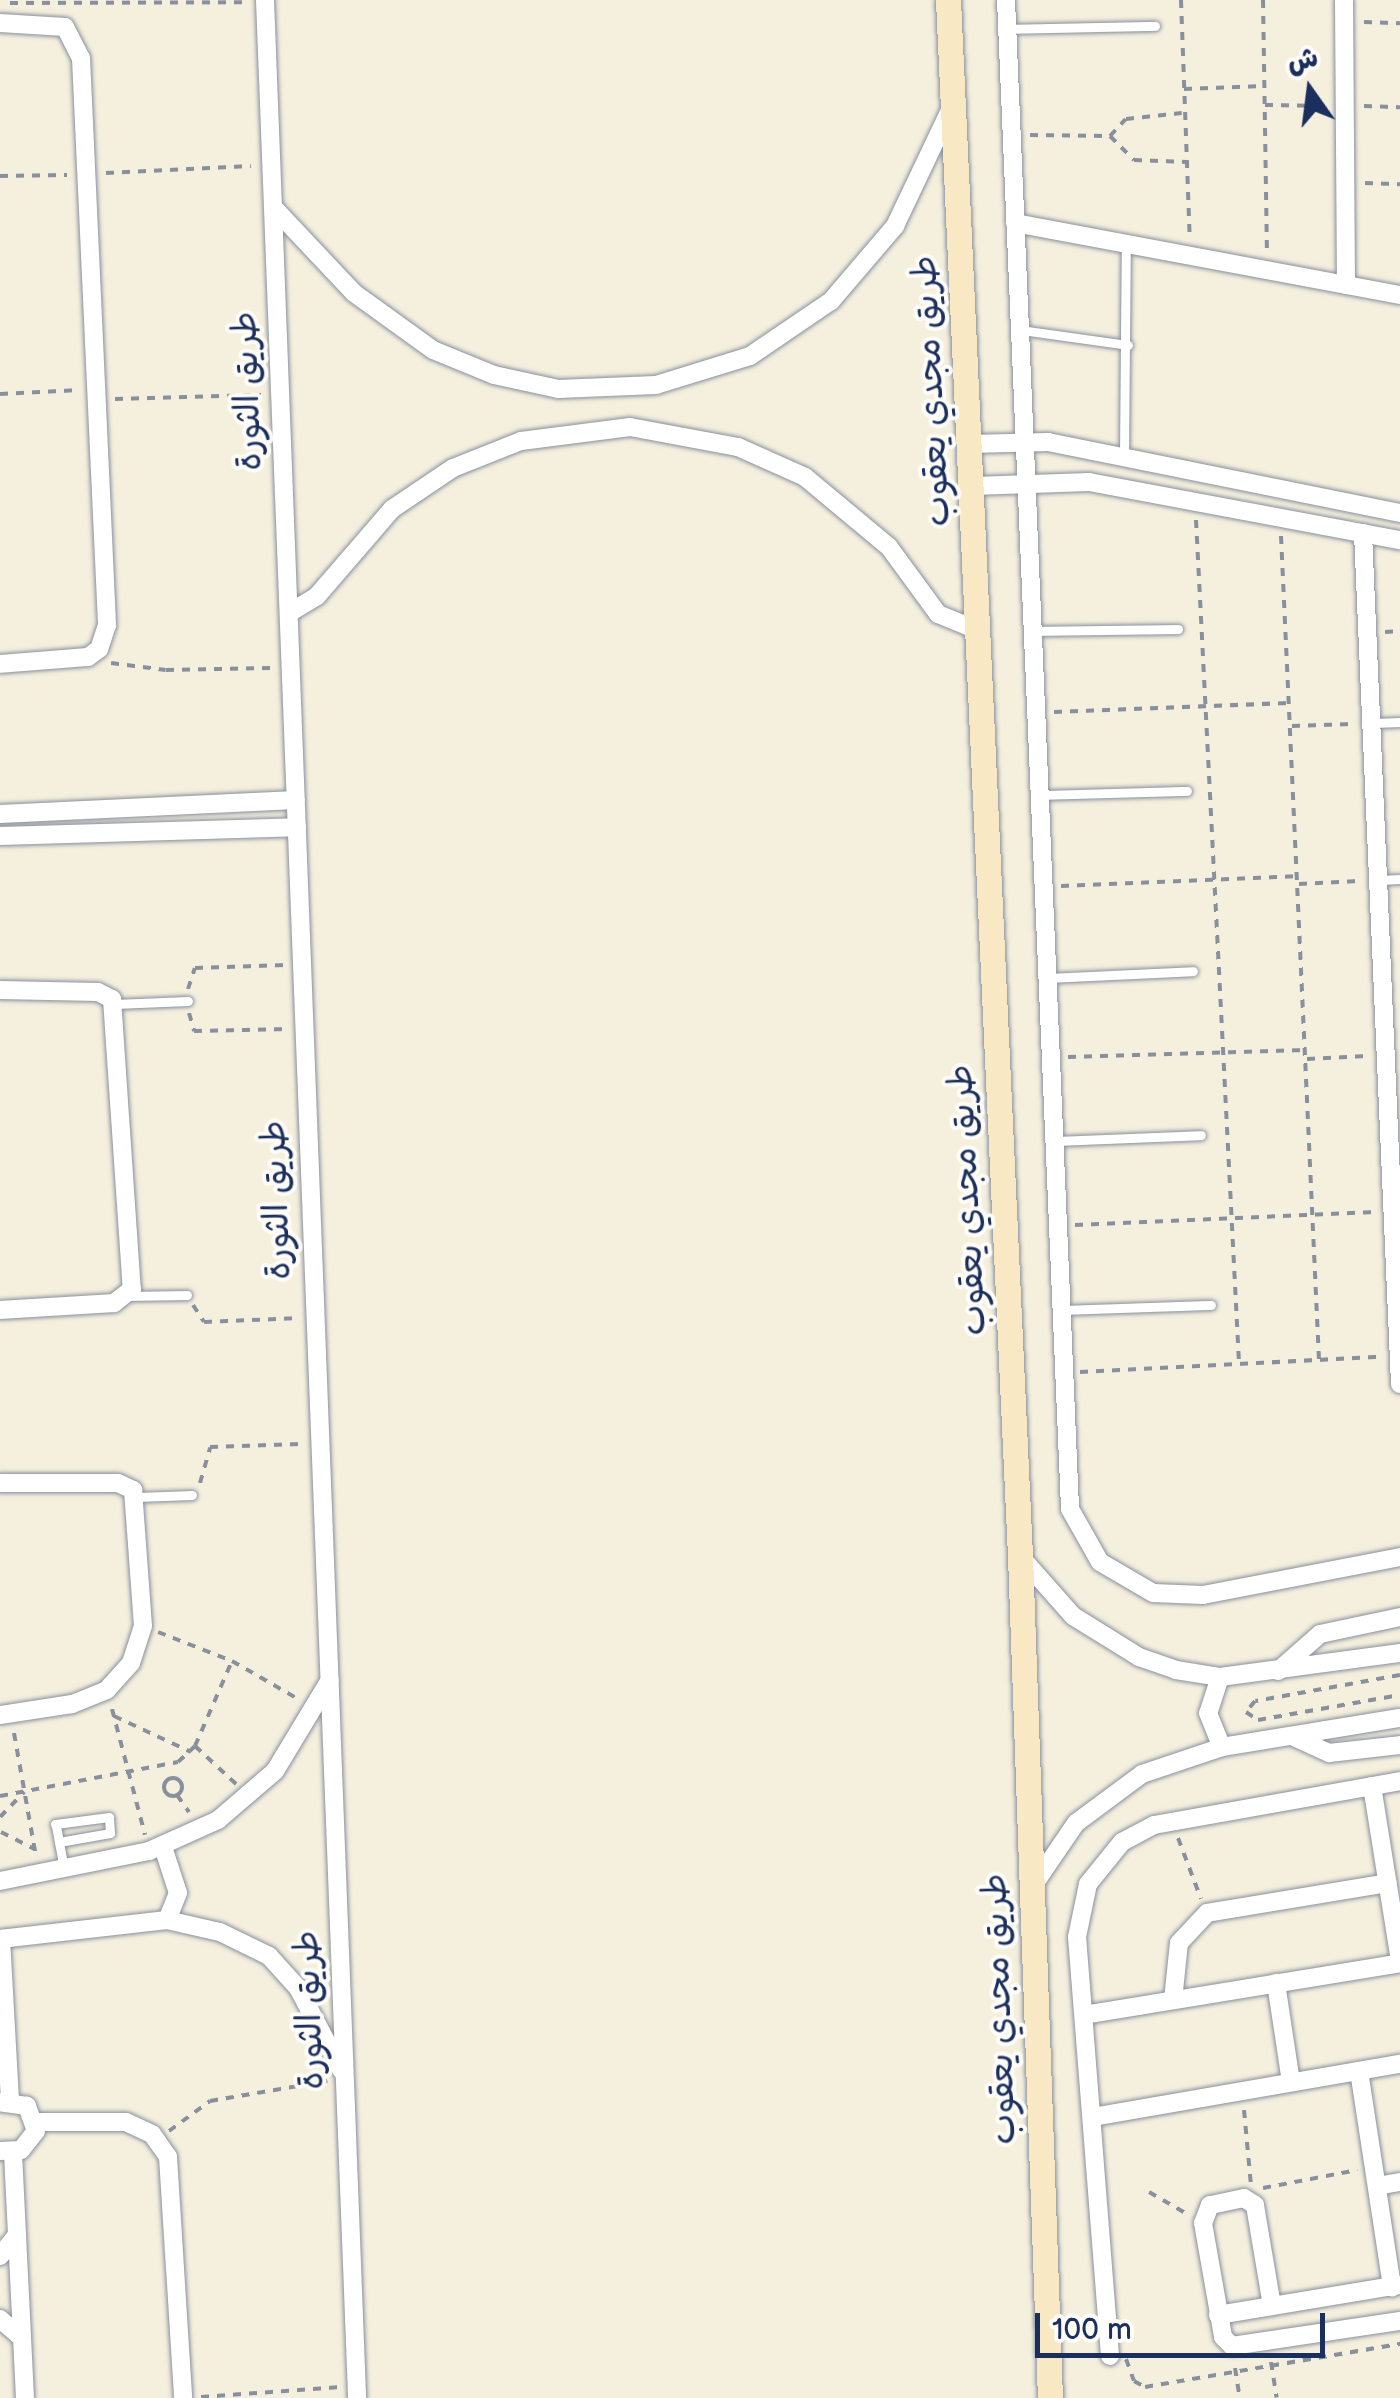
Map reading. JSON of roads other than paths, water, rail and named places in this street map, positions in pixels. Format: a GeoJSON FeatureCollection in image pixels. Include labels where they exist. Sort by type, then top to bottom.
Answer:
{"type":"FeatureCollection","features":[{"type":"Feature","properties":{"kind":"street","name":"طريق مجدي يعقوب"},"geometry":{"type":"LineString","coordinates":[[948,0],[1020,1556],[1050,2398]]}},
{"type":"Feature","properties":{"kind":"street"},"geometry":{"type":"LineString","coordinates":[[1006,0],[1060,1373],[1070,1510],[1100,1562],[1124,1581],[1183,1597],[1400,1557]]}},
{"type":"Feature","properties":{"kind":"street"},"geometry":{"type":"LineString","coordinates":[[1344,0],[1346,285]]}},
{"type":"Feature","properties":{"kind":"street","name":"طريق الثورة"},"geometry":{"type":"LineString","coordinates":[[264,1],[356,2392]]}},
{"type":"Feature","properties":{"kind":"street"},"geometry":{"type":"LineString","coordinates":[[0,23],[48,22],[78,40],[108,624],[99,650],[88,657],[0,664]]}},
{"type":"Feature","properties":{"kind":"street"},"geometry":{"type":"LineString","coordinates":[[273,207],[378,314],[448,357],[558,388],[656,386],[750,356],[831,301],[894,226],[953,106]]}},
{"type":"Feature","properties":{"kind":"street"},"geometry":{"type":"LineString","coordinates":[[1016,223],[1400,295]]}},
{"type":"Feature","properties":{"kind":"street"},"geometry":{"type":"LineString","coordinates":[[289,613],[317,596],[392,509],[453,468],[539,437],[630,427],[738,446],[805,478],[889,547],[938,614],[977,630]]}},
{"type":"Feature","properties":{"kind":"street"},"geometry":{"type":"LineString","coordinates":[[970,444],[1025,443],[1400,513]]}},
{"type":"Feature","properties":{"kind":"street"},"geometry":{"type":"LineString","coordinates":[[973,486],[1090,482],[1400,540]]}},
{"type":"Feature","properties":{"kind":"street"},"geometry":{"type":"LineString","coordinates":[[1363,533],[1380,880],[1394,1054],[1400,1384]]}},
{"type":"Feature","properties":{"kind":"street"},"geometry":{"type":"LineString","coordinates":[[0,814],[296,800]]}},
{"type":"Feature","properties":{"kind":"street"},"geometry":{"type":"LineString","coordinates":[[0,836],[296,827]]}},
{"type":"Feature","properties":{"kind":"street"},"geometry":{"type":"LineString","coordinates":[[0,990],[103,992],[114,1004],[128,1296],[114,1303],[0,1310]]}},
{"type":"Feature","properties":{"kind":"street"},"geometry":{"type":"LineString","coordinates":[[0,1483],[118,1483],[137,1498],[143,1626],[131,1663],[107,1690],[72,1704],[5,1714]]}},
{"type":"Feature","properties":{"kind":"street"},"geometry":{"type":"LineString","coordinates":[[1020,1556],[1045,1590],[1105,1639],[1176,1670],[1220,1677],[1400,1653]]}},
{"type":"Feature","properties":{"kind":"street"},"geometry":{"type":"LineString","coordinates":[[1278,1671],[1320,1634],[1400,1617]]}},
{"type":"Feature","properties":{"kind":"street"},"geometry":{"type":"LineString","coordinates":[[1220,1677],[1208,1712],[1222,1747]]}},
{"type":"Feature","properties":{"kind":"street"},"geometry":{"type":"LineString","coordinates":[[0,1882],[156,1849],[249,1796],[286,1756],[330,1679]]}},
{"type":"Feature","properties":{"kind":"street"},"geometry":{"type":"LineString","coordinates":[[1030,1892],[1049,1854],[1102,1799],[1142,1774],[1222,1747],[1400,1718]]}},
{"type":"Feature","properties":{"kind":"street"},"geometry":{"type":"LineString","coordinates":[[1292,1736],[1329,1752],[1400,1745]]}},
{"type":"Feature","properties":{"kind":"street"},"geometry":{"type":"LineString","coordinates":[[1110,2356],[1078,1937],[1088,1884],[1122,1842],[1171,1820],[1400,1781]]}},
{"type":"Feature","properties":{"kind":"street"},"geometry":{"type":"LineString","coordinates":[[1084,2014],[1400,1962],[1372,1786]]}},
{"type":"Feature","properties":{"kind":"street"},"geometry":{"type":"LineString","coordinates":[[156,1849],[178,1878],[167,1920]]}},
{"type":"Feature","properties":{"kind":"street"},"geometry":{"type":"LineString","coordinates":[[1173,2000],[1178,1943],[1207,1913],[1388,1883]]}},
{"type":"Feature","properties":{"kind":"street"},"geometry":{"type":"LineString","coordinates":[[25,2398],[17,2235],[6,2152],[28,2146],[36,2122],[27,2106],[5,2101],[0,1939],[167,1920],[220,1932],[269,1956],[298,1988],[345,2078]]}},
{"type":"Feature","properties":{"kind":"street"},"geometry":{"type":"LineString","coordinates":[[1276,1983],[1291,2082]]}},
{"type":"Feature","properties":{"kind":"street"},"geometry":{"type":"LineString","coordinates":[[1092,2116],[1400,2064]]}},
{"type":"Feature","properties":{"kind":"street"},"geometry":{"type":"LineString","coordinates":[[1218,2315],[1396,2286],[1358,2071]]}},
{"type":"Feature","properties":{"kind":"street"},"geometry":{"type":"LineString","coordinates":[[36,2122],[126,2122],[162,2144],[168,2157],[183,2398]]}},
{"type":"Feature","properties":{"kind":"street"},"geometry":{"type":"LineString","coordinates":[[1375,2176],[1400,2182]]}},
{"type":"Feature","properties":{"kind":"street"},"geometry":{"type":"LineString","coordinates":[[1272,2306],[1257,2212],[1246,2194],[1210,2205],[1204,2216],[1218,2315],[1232,2346],[1400,2321]]}},
{"type":"Feature","properties":{"kind":"street"},"geometry":{"type":"LineString","coordinates":[[0,2256],[17,2235]]}},
{"type":"Feature","properties":{"kind":"street"},"geometry":{"type":"LineString","coordinates":[[0,2319],[22,2338]]}},
{"type":"Feature","properties":{"kind":"lane"},"geometry":{"type":"LineString","coordinates":[[1007,29],[1154,26]]}},
{"type":"Feature","properties":{"kind":"lane"},"geometry":{"type":"LineString","coordinates":[[1124,461],[1126,244]]}},
{"type":"Feature","properties":{"kind":"lane"},"geometry":{"type":"LineString","coordinates":[[1019,330],[1128,345]]}},
{"type":"Feature","properties":{"kind":"lane"},"geometry":{"type":"LineString","coordinates":[[1030,631],[1178,628]]}},
{"type":"Feature","properties":{"kind":"lane"},"geometry":{"type":"LineString","coordinates":[[1374,723],[1400,722]]}},
{"type":"Feature","properties":{"kind":"lane"},"geometry":{"type":"LineString","coordinates":[[1037,795],[1188,791]]}},
{"type":"Feature","properties":{"kind":"lane"},"geometry":{"type":"LineString","coordinates":[[1380,880],[1400,879]]}},
{"type":"Feature","properties":{"kind":"lane"},"geometry":{"type":"LineString","coordinates":[[1044,978],[1193,971]]}},
{"type":"Feature","properties":{"kind":"lane"},"geometry":{"type":"LineString","coordinates":[[114,1004],[188,1001]]}},
{"type":"Feature","properties":{"kind":"lane"},"geometry":{"type":"LineString","coordinates":[[1052,1142],[1202,1135]]}},
{"type":"Feature","properties":{"kind":"lane"},"geometry":{"type":"LineString","coordinates":[[128,1296],[188,1295]]}},
{"type":"Feature","properties":{"kind":"lane"},"geometry":{"type":"LineString","coordinates":[[1058,1310],[1211,1305]]}},
{"type":"Feature","properties":{"kind":"lane"},"geometry":{"type":"LineString","coordinates":[[137,1498],[192,1496]]}},
{"type":"Feature","properties":{"kind":"lane"},"geometry":{"type":"LineString","coordinates":[[59,1842],[110,1833],[109,1817],[56,1824],[59,1842],[64,1869]]}}]}
